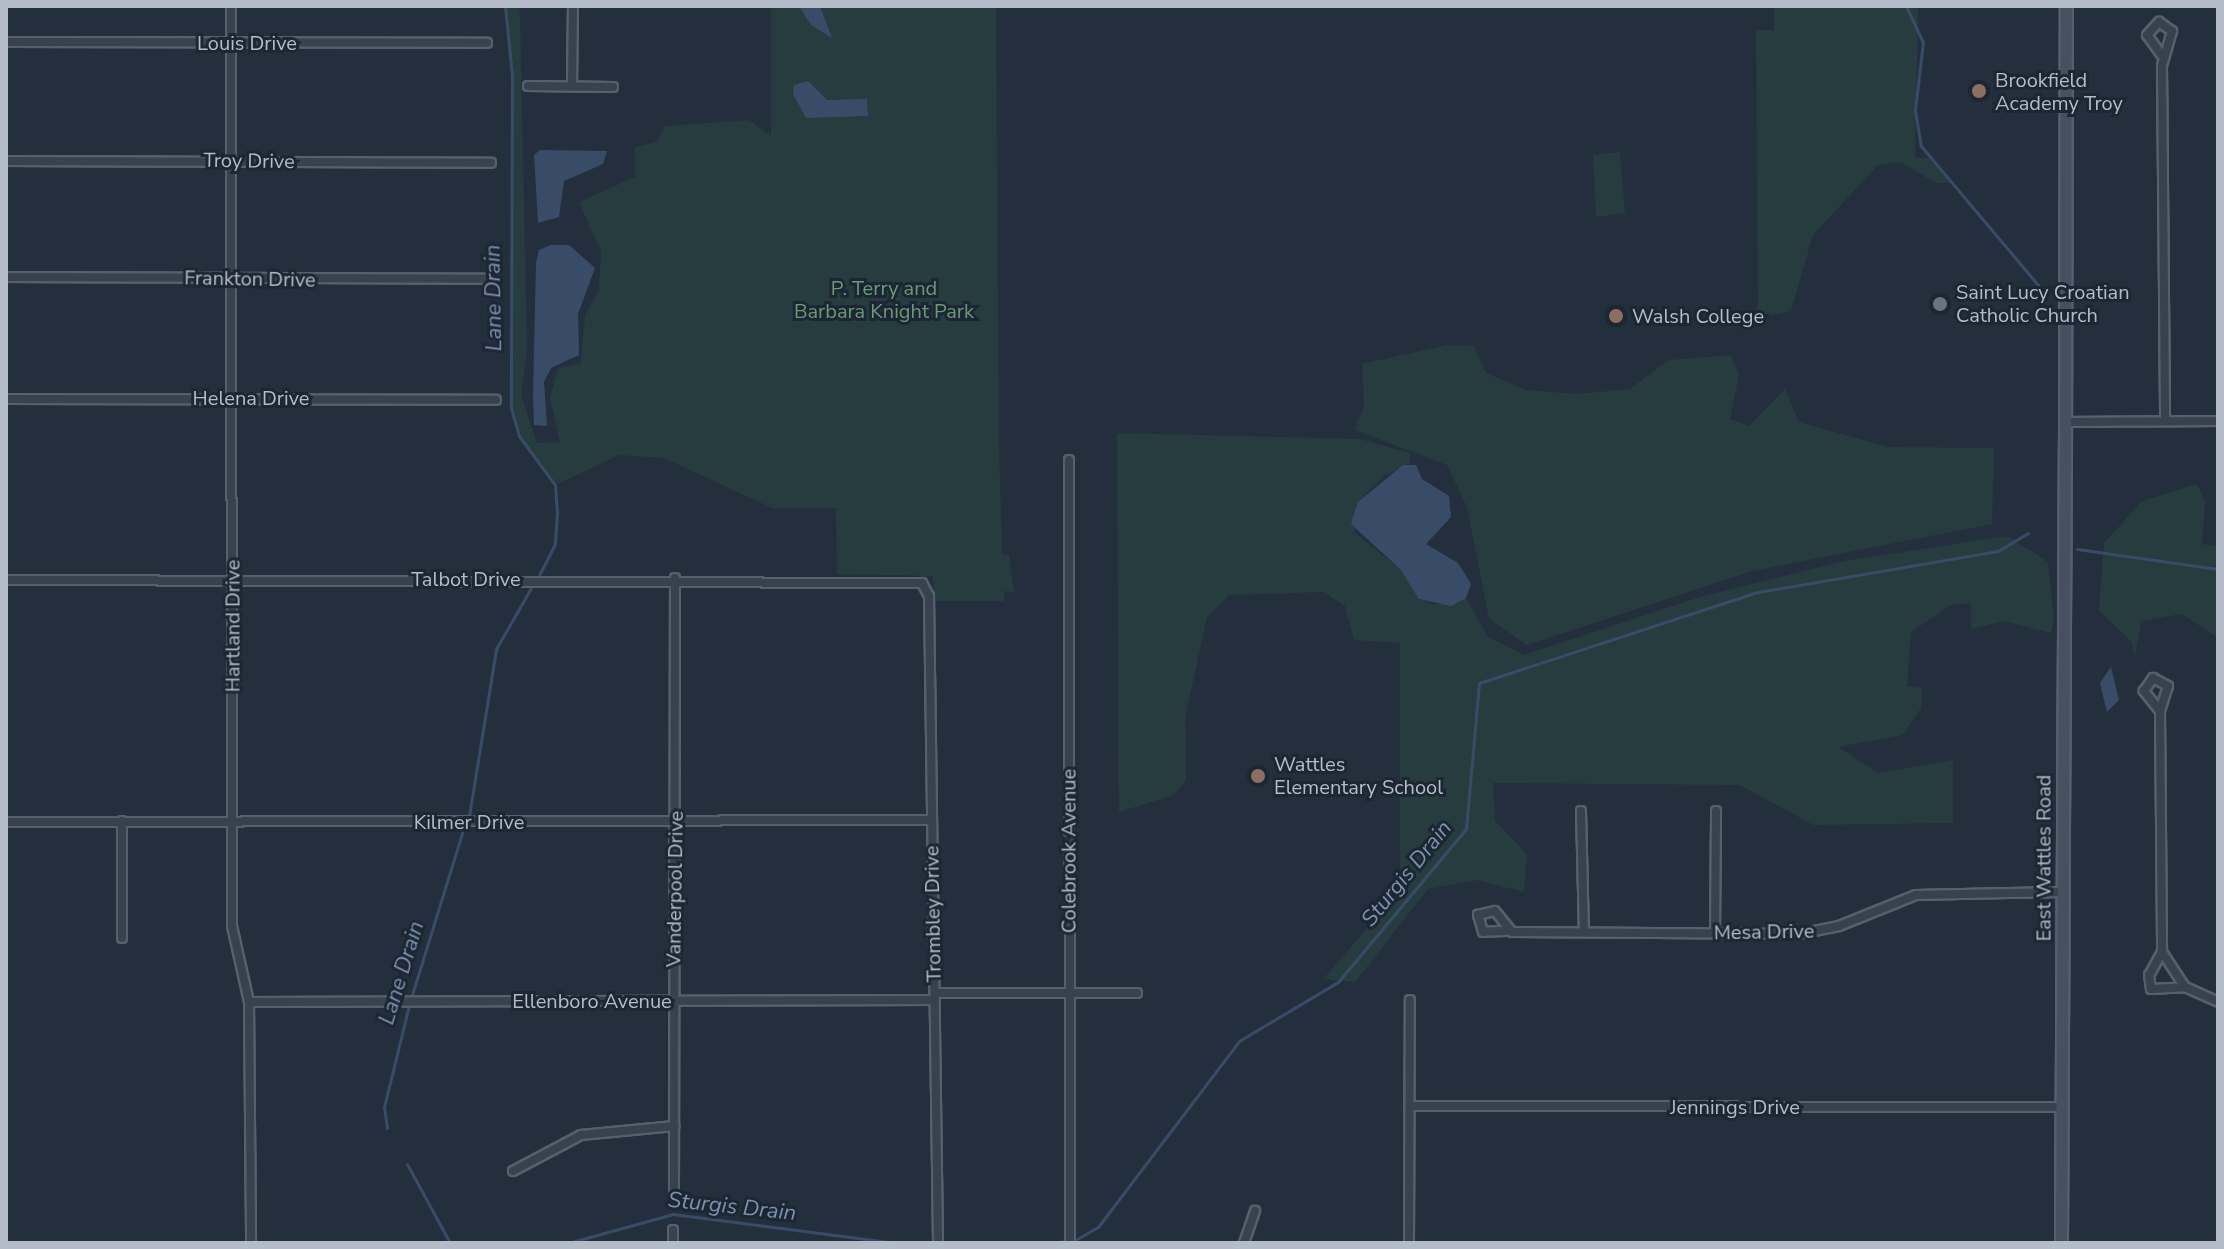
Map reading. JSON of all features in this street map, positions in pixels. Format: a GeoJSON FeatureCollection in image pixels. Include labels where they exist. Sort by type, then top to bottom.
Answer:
{"type":"FeatureCollection","features":[{"type":"Feature","properties":{"kind":"main road"},"geometry":{"type":"LineString","coordinates":[[2066,6],[2066,427]]}},
{"type":"Feature","properties":{"kind":"main road","name":"East Wattles Road"},"geometry":{"type":"LineString","coordinates":[[2061,1243],[2066,427]]}},
{"type":"Feature","properties":{"kind":"street","name":"Hartland Drive"},"geometry":{"type":"LineString","coordinates":[[231,6],[233,940],[249,1002],[251,1243]]}},
{"type":"Feature","properties":{"kind":"street"},"geometry":{"type":"LineString","coordinates":[[572,86],[573,6]]}},
{"type":"Feature","properties":{"kind":"street","name":"Louis Drive"},"geometry":{"type":"LineString","coordinates":[[6,42],[487,43]]}},
{"type":"Feature","properties":{"kind":"street"},"geometry":{"type":"LineString","coordinates":[[2163,57],[2165,421]]}},
{"type":"Feature","properties":{"kind":"street"},"geometry":{"type":"LineString","coordinates":[[528,86],[613,87]]}},
{"type":"Feature","properties":{"kind":"street","name":"Troy Drive"},"geometry":{"type":"LineString","coordinates":[[6,161],[491,163]]}},
{"type":"Feature","properties":{"kind":"street","name":"Frankton Drive"},"geometry":{"type":"LineString","coordinates":[[6,277],[494,279]]}},
{"type":"Feature","properties":{"kind":"street","name":"Helena Drive"},"geometry":{"type":"LineString","coordinates":[[6,399],[233,397],[496,400]]}},
{"type":"Feature","properties":{"kind":"street"},"geometry":{"type":"LineString","coordinates":[[2066,427],[2218,421]]}},
{"type":"Feature","properties":{"kind":"street","name":"Colebrook Avenue"},"geometry":{"type":"LineString","coordinates":[[1069,460],[1070,1243]]}},
{"type":"Feature","properties":{"kind":"street","name":"Talbot Drive"},"geometry":{"type":"LineString","coordinates":[[6,580],[675,578],[925,586]]}},
{"type":"Feature","properties":{"kind":"street","name":"Vanderpool Drive"},"geometry":{"type":"LineString","coordinates":[[674,1199],[675,578]]}},
{"type":"Feature","properties":{"kind":"street","name":"Trombley Drive"},"geometry":{"type":"LineString","coordinates":[[925,586],[938,1243]]}},
{"type":"Feature","properties":{"kind":"street"},"geometry":{"type":"LineString","coordinates":[[2160,711],[2162,952],[2149,975],[2151,989],[2185,987],[2218,1002]]}},
{"type":"Feature","properties":{"kind":"street"},"geometry":{"type":"LineString","coordinates":[[1581,811],[1584,932]]}},
{"type":"Feature","properties":{"kind":"street"},"geometry":{"type":"LineString","coordinates":[[1715,933],[1716,811]]}},
{"type":"Feature","properties":{"kind":"street","name":"Kilmer Drive"},"geometry":{"type":"LineString","coordinates":[[6,822],[931,820]]}},
{"type":"Feature","properties":{"kind":"street"},"geometry":{"type":"LineString","coordinates":[[122,821],[122,938]]}},
{"type":"Feature","properties":{"kind":"street","name":"Mesa Drive"},"geometry":{"type":"LineString","coordinates":[[1506,931],[1816,932],[1927,893],[2062,892]]}},
{"type":"Feature","properties":{"kind":"street"},"geometry":{"type":"LineString","coordinates":[[2162,952],[2185,987]]}},
{"type":"Feature","properties":{"kind":"street","name":"Ellenboro Avenue"},"geometry":{"type":"LineString","coordinates":[[249,1002],[675,1001],[935,996],[1069,998],[1137,993]]}},
{"type":"Feature","properties":{"kind":"street"},"geometry":{"type":"LineString","coordinates":[[1409,1243],[1410,1000]]}},
{"type":"Feature","properties":{"kind":"street","name":"Jennings Drive"},"geometry":{"type":"LineString","coordinates":[[1410,1106],[2061,1107]]}},
{"type":"Feature","properties":{"kind":"street"},"geometry":{"type":"LineString","coordinates":[[513,1171],[581,1135],[675,1126]]}},
{"type":"Feature","properties":{"kind":"street"},"geometry":{"type":"LineString","coordinates":[[1244,1243],[1255,1211]]}},
{"type":"Feature","properties":{"kind":"street"},"geometry":{"type":"LineString","coordinates":[[673,1230],[673,1243]]}},
{"type":"Feature","properties":{"kind":"green space","name":"P. Terry and Barbara Knight Park"},"geometry":{"type":"Polygon","coordinates":[[[505,6],[519,6],[520,15],[527,350],[521,395],[537,443],[560,442],[550,398],[558,368],[581,363],[585,315],[599,290],[601,251],[579,202],[635,177],[635,147],[656,142],[665,126],[749,120],[771,136],[771,6],[996,6],[1002,554],[1009,555],[1014,592],[1004,591],[1004,601],[934,601],[933,576],[837,574],[836,508],[772,508],[664,458],[619,455],[555,485],[519,436],[511,408],[512,75],[505,6]]]}},
{"type":"Feature","properties":{"kind":"green space"},"geometry":{"type":"Polygon","coordinates":[[[1774,6],[1918,6],[1915,158],[1929,158],[1954,183],[1936,183],[1900,162],[1878,165],[1813,235],[1791,311],[1758,318],[1756,30],[1774,30],[1774,6]]]}},
{"type":"Feature","properties":{"kind":"green space"},"geometry":{"type":"Polygon","coordinates":[[[1620,152],[1625,213],[1596,217],[1593,155],[1620,152]]]}},
{"type":"Feature","properties":{"kind":"green space"},"geometry":{"type":"Polygon","coordinates":[[[1447,345],[1474,346],[1486,373],[1526,390],[1578,394],[1630,389],[1669,360],[1731,355],[1739,375],[1730,419],[1749,426],[1785,389],[1799,422],[1888,447],[1994,448],[1992,524],[1752,571],[1527,645],[1489,619],[1467,507],[1447,465],[1355,430],[1364,406],[1362,364],[1447,345]]]}},
{"type":"Feature","properties":{"kind":"green space"},"geometry":{"type":"Polygon","coordinates":[[[1117,433],[1360,439],[1410,453],[1410,463],[1384,476],[1358,502],[1355,533],[1400,569],[1419,599],[1435,605],[1466,598],[1488,637],[1524,655],[1700,597],[1844,561],[2007,536],[2048,562],[2054,619],[2051,633],[2004,621],[1971,629],[1971,603],[1951,605],[1911,632],[1907,686],[1922,688],[1921,708],[1903,735],[1838,747],[1878,773],[1953,760],[1953,823],[1813,825],[1740,785],[1493,783],[1495,821],[1527,854],[1524,892],[1477,880],[1428,889],[1355,982],[1323,979],[1400,891],[1400,643],[1354,640],[1345,606],[1324,592],[1229,595],[1207,617],[1185,719],[1186,780],[1174,795],[1119,812],[1117,433]]]}},
{"type":"Feature","properties":{"kind":"green space"},"geometry":{"type":"Polygon","coordinates":[[[2197,484],[2205,502],[2202,544],[2218,546],[2218,638],[2182,614],[2141,621],[2135,657],[2131,641],[2099,611],[2104,543],[2142,501],[2197,484]]]}},
{"type":"Feature","properties":{"kind":"water"},"geometry":{"type":"Polygon","coordinates":[[[799,6],[820,6],[832,38],[811,25],[799,6]]]}},
{"type":"Feature","properties":{"kind":"water"},"geometry":{"type":"Polygon","coordinates":[[[808,81],[827,100],[867,99],[868,116],[806,118],[793,94],[794,85],[808,81]]]}},
{"type":"Feature","properties":{"kind":"water"},"geometry":{"type":"Polygon","coordinates":[[[540,150],[607,151],[603,164],[564,181],[559,217],[538,223],[534,155],[540,150]]]}},
{"type":"Feature","properties":{"kind":"water"},"geometry":{"type":"Polygon","coordinates":[[[551,245],[569,245],[595,268],[578,314],[579,355],[551,368],[544,382],[547,426],[534,425],[533,396],[536,263],[539,250],[551,245]]]}},
{"type":"Feature","properties":{"kind":"water"},"geometry":{"type":"Polygon","coordinates":[[[1403,465],[1416,465],[1422,479],[1449,496],[1451,517],[1426,544],[1458,563],[1471,584],[1466,598],[1451,606],[1419,599],[1400,569],[1351,524],[1358,502],[1403,465]]]}},
{"type":"Feature","properties":{"kind":"water"},"geometry":{"type":"Polygon","coordinates":[[[2111,667],[2119,700],[2107,712],[2100,683],[2111,667]]]}},
{"type":"Feature","properties":{"kind":"waterway","name":"Lane Drain"},"geometry":{"type":"LineString","coordinates":[[505,6],[512,75],[511,408],[519,436],[555,485],[557,513],[555,544],[540,574]]}},
{"type":"Feature","properties":{"kind":"waterway"},"geometry":{"type":"LineString","coordinates":[[1906,6],[1923,42],[1915,110],[1921,146],[2038,285]]}},
{"type":"Feature","properties":{"kind":"waterway","name":"Sturgis Drain"},"geometry":{"type":"LineString","coordinates":[[1077,1239],[1098,1227],[1239,1041],[1338,982],[1466,829],[1479,683],[1758,592],[1998,551],[2028,533]]}},
{"type":"Feature","properties":{"kind":"waterway","name":"Sturgis Drain"},"geometry":{"type":"LineString","coordinates":[[2077,549],[2218,569]]}},
{"type":"Feature","properties":{"kind":"waterway","name":"Lane Drain"},"geometry":{"type":"LineString","coordinates":[[469,816],[496,649],[531,588]]}},
{"type":"Feature","properties":{"kind":"waterway","name":"Lane Drain"},"geometry":{"type":"LineString","coordinates":[[411,998],[463,830]]}},
{"type":"Feature","properties":{"kind":"waterway","name":"Lane Drain"},"geometry":{"type":"LineString","coordinates":[[387,1128],[384,1107],[409,1005]]}},
{"type":"Feature","properties":{"kind":"waterway","name":"Lane Drain"},"geometry":{"type":"LineString","coordinates":[[407,1164],[450,1243]]}},
{"type":"Feature","properties":{"kind":"waterway","name":"Sturgis Drain"},"geometry":{"type":"LineString","coordinates":[[568,1243],[673,1214],[896,1243]]}},
{"type":"Feature","properties":{"kind":"waterway","name":"Sturgis Drain"},"geometry":{"type":"LineString","coordinates":[[1057,1243],[1062,1241]]}},
{"type":"Feature","properties":{"kind":"place","name":"Brookfield Academy Troy"},"geometry":{"type":"Point","coordinates":[1979,91]}},
{"type":"Feature","properties":{"kind":"place","name":"Saint Lucy Croatian Catholic Church"},"geometry":{"type":"Point","coordinates":[1940,304]}},
{"type":"Feature","properties":{"kind":"place","name":"Walsh College"},"geometry":{"type":"Point","coordinates":[1616,316]}},
{"type":"Feature","properties":{"kind":"place","name":"Wattles Elementary School"},"geometry":{"type":"Point","coordinates":[1258,776]}}]}
